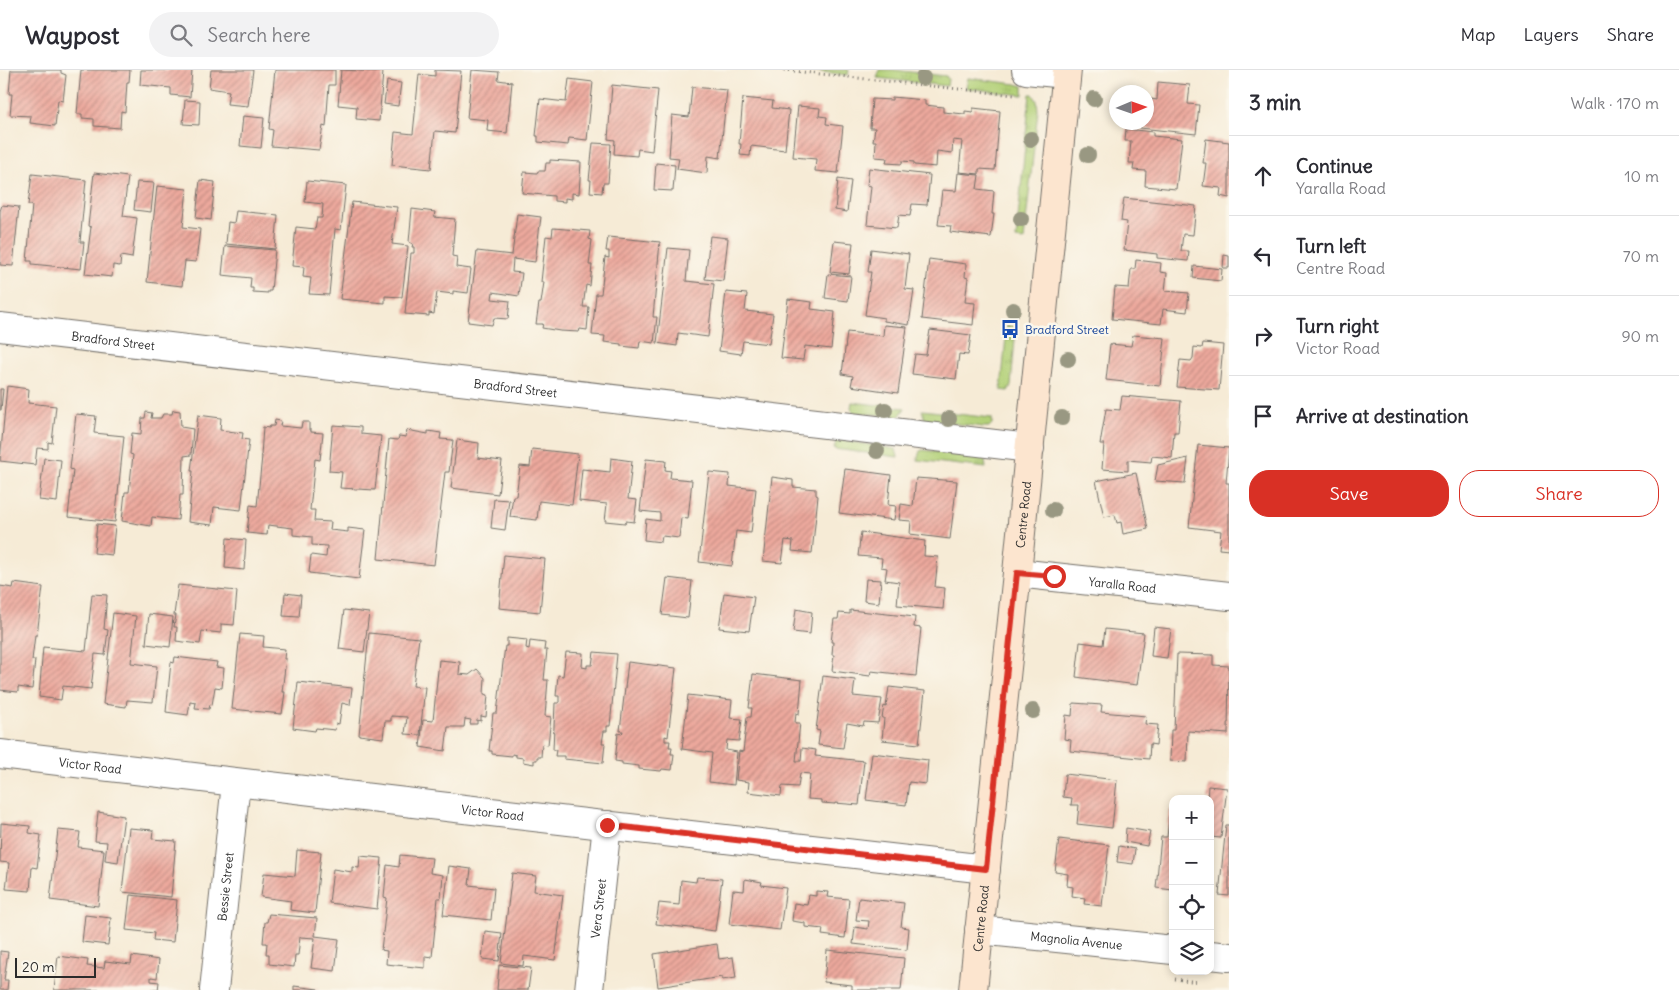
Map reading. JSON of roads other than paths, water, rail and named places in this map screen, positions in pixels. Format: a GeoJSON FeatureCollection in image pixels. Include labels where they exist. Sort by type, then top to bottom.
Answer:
{"type":"FeatureCollection","features":[{"type":"Feature","properties":{"kind":"main road","name":"Centre Road"},"geometry":{"type":"LineString","coordinates":[[973,990],[1030,448],[1066,72]]}},
{"type":"Feature","properties":{"kind":"street"},"geometry":{"type":"LineString","coordinates":[[1026,70],[1066,72]]}},
{"type":"Feature","properties":{"kind":"street","name":"Bradford Street"},"geometry":{"type":"LineString","coordinates":[[0,327],[1030,448]]}},
{"type":"Feature","properties":{"kind":"street","name":"Yaralla Road"},"geometry":{"type":"LineString","coordinates":[[1017,573],[1229,596]]}},
{"type":"Feature","properties":{"kind":"street","name":"Victor Road"},"geometry":{"type":"LineString","coordinates":[[0,754],[986,869]]}},
{"type":"Feature","properties":{"kind":"street","name":"Bessie Street"},"geometry":{"type":"LineString","coordinates":[[214,990],[236,783]]}},
{"type":"Feature","properties":{"kind":"street","name":"Vera Street"},"geometry":{"type":"LineString","coordinates":[[589,990],[607,825]]}},
{"type":"Feature","properties":{"kind":"street","name":"Magnolia Avenue"},"geometry":{"type":"LineString","coordinates":[[980,930],[1169,950]]}},
{"type":"Feature","properties":{"kind":"street"},"geometry":{"type":"LineString","coordinates":[[1214,955],[1229,957]]}},
{"type":"Feature","properties":{"kind":"place","name":"Bradford Street"},"geometry":{"type":"Point","coordinates":[1010,329]}}]}
